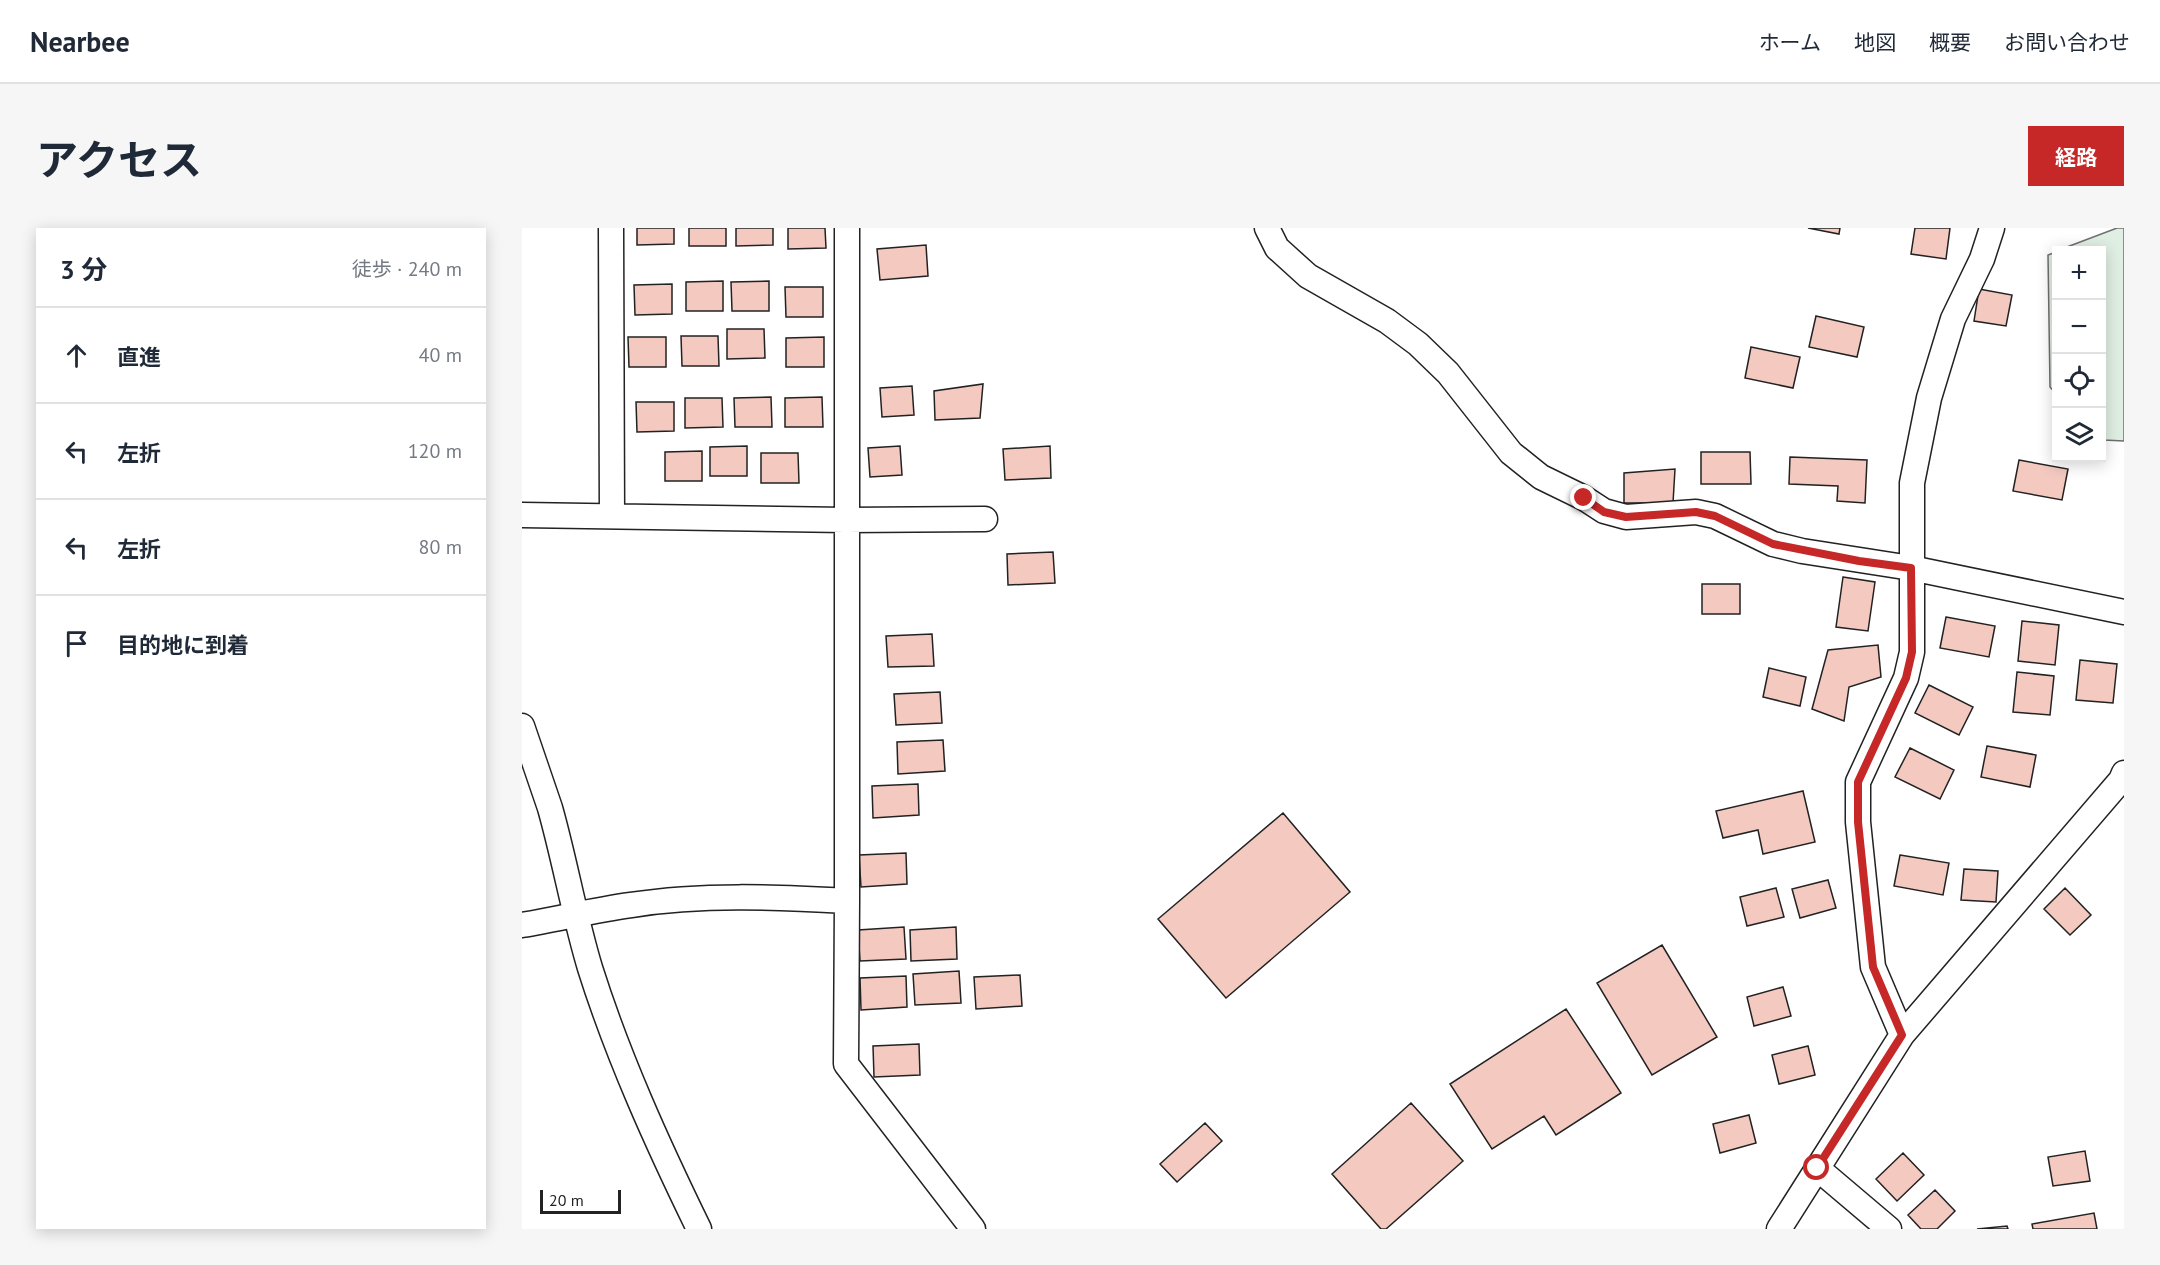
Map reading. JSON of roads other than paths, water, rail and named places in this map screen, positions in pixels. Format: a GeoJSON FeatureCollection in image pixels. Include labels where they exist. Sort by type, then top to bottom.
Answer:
{"type":"FeatureCollection","features":[{"type":"Feature","properties":{"kind":"street"},"geometry":{"type":"LineString","coordinates":[[611,228],[612,516]]}},
{"type":"Feature","properties":{"kind":"street"},"geometry":{"type":"LineString","coordinates":[[847,228],[846,1064],[973,1229]]}},
{"type":"Feature","properties":{"kind":"street"},"geometry":{"type":"LineString","coordinates":[[1267,228],[1277,248],[1308,276],[1387,321],[1418,344],[1448,373],[1511,453],[1541,477],[1584,498],[1604,512],[1626,517],[1696,512],[1715,516],[1773,544],[1859,561],[1911,568],[2124,612]]}},
{"type":"Feature","properties":{"kind":"street"},"geometry":{"type":"LineString","coordinates":[[1902,1035],[1873,967],[1858,822],[1858,782],[1906,678],[1912,652],[1912,483],[1929,398],[1953,319],[1982,258],[1992,228]]}},
{"type":"Feature","properties":{"kind":"street"},"geometry":{"type":"LineString","coordinates":[[522,515],[845,520],[985,519]]}},
{"type":"Feature","properties":{"kind":"street"},"geometry":{"type":"LineString","coordinates":[[522,726],[550,809],[575,916],[591,969],[638,1097],[696,1228]]}},
{"type":"Feature","properties":{"kind":"street"},"geometry":{"type":"LineString","coordinates":[[1779,1229],[1902,1035],[2121,780],[2124,773]]}},
{"type":"Feature","properties":{"kind":"street"},"geometry":{"type":"LineString","coordinates":[[522,925],[631,905],[700,898],[771,897],[847,901]]}},
{"type":"Feature","properties":{"kind":"street"},"geometry":{"type":"LineString","coordinates":[[1817,1168],[1889,1229]]}}]}
